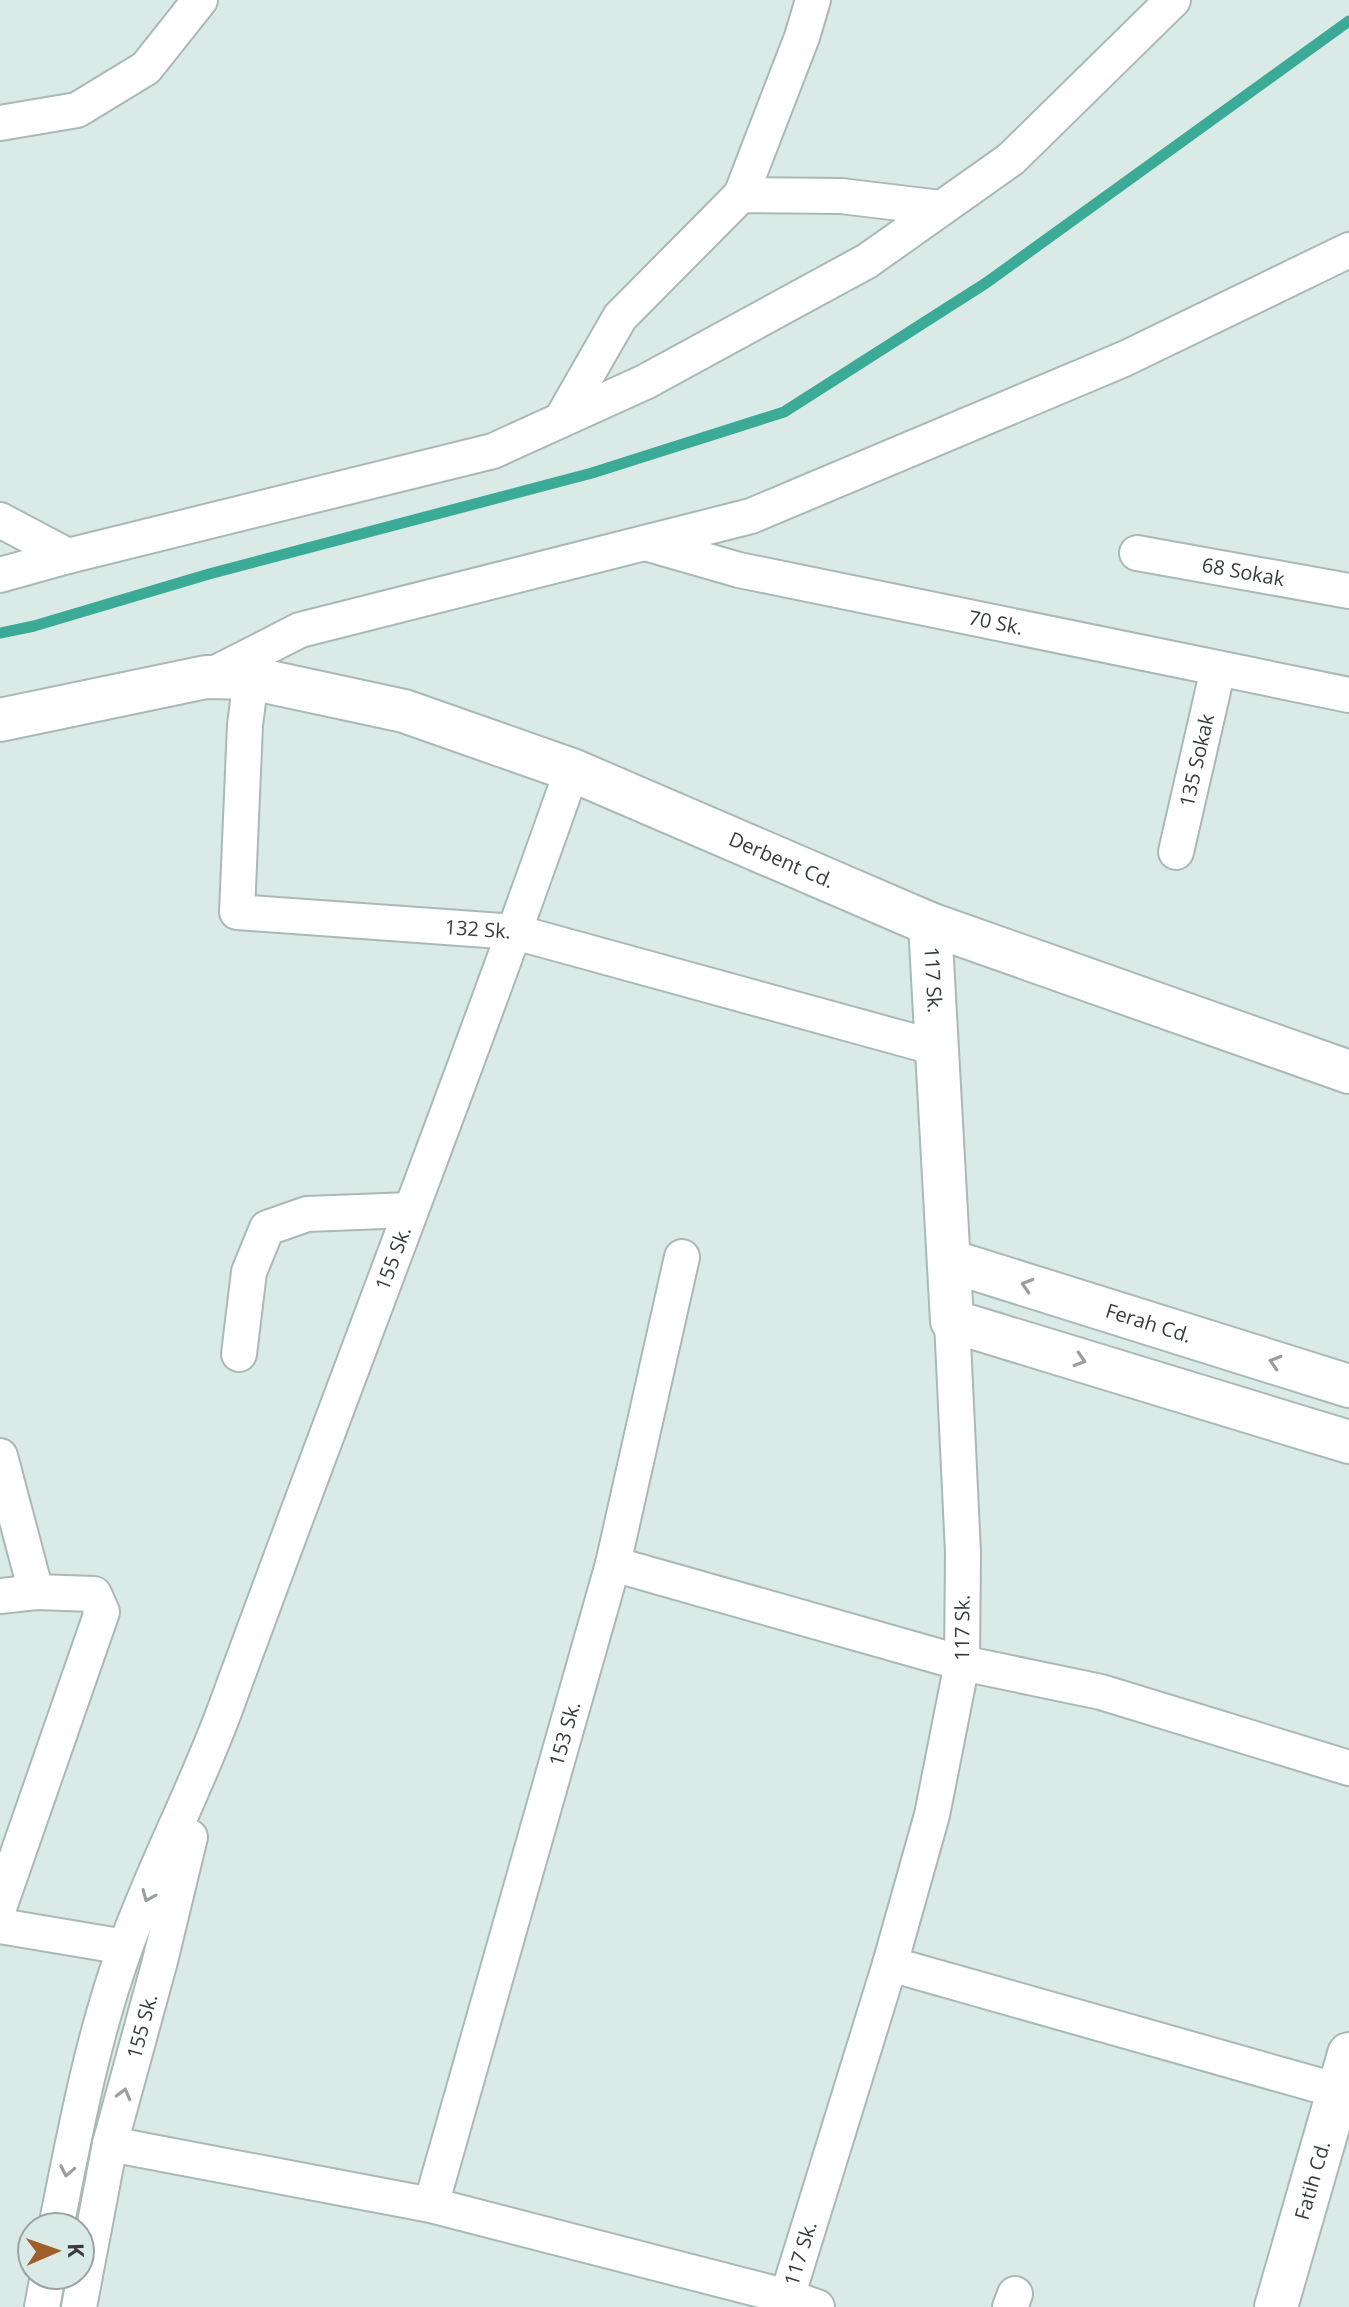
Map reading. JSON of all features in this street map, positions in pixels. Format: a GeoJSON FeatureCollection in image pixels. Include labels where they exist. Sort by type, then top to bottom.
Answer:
{"type":"FeatureCollection","features":[{"type":"Feature","properties":{"kind":"street"},"geometry":{"type":"LineString","coordinates":[[0,123],[77,110],[146,68],[200,0]]}},
{"type":"Feature","properties":{"kind":"street"},"geometry":{"type":"LineString","coordinates":[[561,420],[620,317],[741,195],[802,37],[813,0]]}},
{"type":"Feature","properties":{"kind":"street"},"geometry":{"type":"LineString","coordinates":[[0,575],[493,451],[645,382],[867,261],[1011,159],[1173,0]]}},
{"type":"Feature","properties":{"kind":"street"},"geometry":{"type":"LineString","coordinates":[[741,195],[841,196],[941,208]]}},
{"type":"Feature","properties":{"kind":"street"},"geometry":{"type":"LineString","coordinates":[[206,677],[300,630],[751,516],[1124,359],[1349,250]]}},
{"type":"Feature","properties":{"kind":"street"},"geometry":{"type":"LineString","coordinates":[[0,520],[68,556]]}},
{"type":"Feature","properties":{"kind":"street","name":"70 Sk."},"geometry":{"type":"LineString","coordinates":[[644,543],[739,570],[1349,695]]}},
{"type":"Feature","properties":{"kind":"street","name":"68 Sokak"},"geometry":{"type":"LineString","coordinates":[[1137,553],[1349,591]]}},
{"type":"Feature","properties":{"kind":"street","name":"135 Sokak"},"geometry":{"type":"LineString","coordinates":[[1176,852],[1218,669]]}},
{"type":"Feature","properties":{"kind":"street","name":"Derbent Cd."},"geometry":{"type":"LineString","coordinates":[[0,720],[206,677],[251,678],[404,711],[572,770],[930,924],[1349,1072]]}},
{"type":"Feature","properties":{"kind":"street","name":"132 Sk."},"geometry":{"type":"LineString","coordinates":[[251,678],[245,725],[237,912],[515,932],[937,1048]]}},
{"type":"Feature","properties":{"kind":"street","name":"155 Sk."},"geometry":{"type":"LineString","coordinates":[[59,2211],[87,2072],[125,1947],[212,1747],[515,932],[572,770]]}},
{"type":"Feature","properties":{"kind":"street","name":"117 Sk."},"geometry":{"type":"LineString","coordinates":[[796,2304],[932,1815],[962,1663],[963,1553],[930,924]]}},
{"type":"Feature","properties":{"kind":"street"},"geometry":{"type":"LineString","coordinates":[[239,1354],[249,1272],[267,1228],[307,1214],[410,1210]]}},
{"type":"Feature","properties":{"kind":"street","name":"153 Sk."},"geometry":{"type":"LineString","coordinates":[[431,2205],[613,1564],[682,1257]]}},
{"type":"Feature","properties":{"kind":"street","name":"Ferah Cd."},"geometry":{"type":"LineString","coordinates":[[950,1261],[1349,1386]]}},
{"type":"Feature","properties":{"kind":"street"},"geometry":{"type":"LineString","coordinates":[[952,1321],[1349,1442]]}},
{"type":"Feature","properties":{"kind":"street"},"geometry":{"type":"LineString","coordinates":[[0,1456],[36,1592]]}},
{"type":"Feature","properties":{"kind":"street"},"geometry":{"type":"LineString","coordinates":[[613,1564],[962,1663],[1101,1692],[1349,1768]]}},
{"type":"Feature","properties":{"kind":"street"},"geometry":{"type":"LineString","coordinates":[[0,1596],[36,1592],[94,1594],[102,1612],[0,1905]]}},
{"type":"Feature","properties":{"kind":"street","name":"155 Sk."},"geometry":{"type":"LineString","coordinates":[[79,2307],[110,2144],[160,1961],[212,1747]]}},
{"type":"Feature","properties":{"kind":"street"},"geometry":{"type":"LineString","coordinates":[[0,1926],[125,1947]]}},
{"type":"Feature","properties":{"kind":"street"},"geometry":{"type":"LineString","coordinates":[[890,1964],[1346,2080]]}},
{"type":"Feature","properties":{"kind":"street","name":"Fatih Cd."},"geometry":{"type":"LineString","coordinates":[[1276,2307],[1346,2080]]}},
{"type":"Feature","properties":{"kind":"street"},"geometry":{"type":"LineString","coordinates":[[110,2144],[431,2205],[796,2304]]}},
{"type":"Feature","properties":{"kind":"waterway"},"geometry":{"type":"LineString","coordinates":[[0,633],[34,626],[209,574],[592,473],[784,412],[986,283],[1349,21]]}}]}
